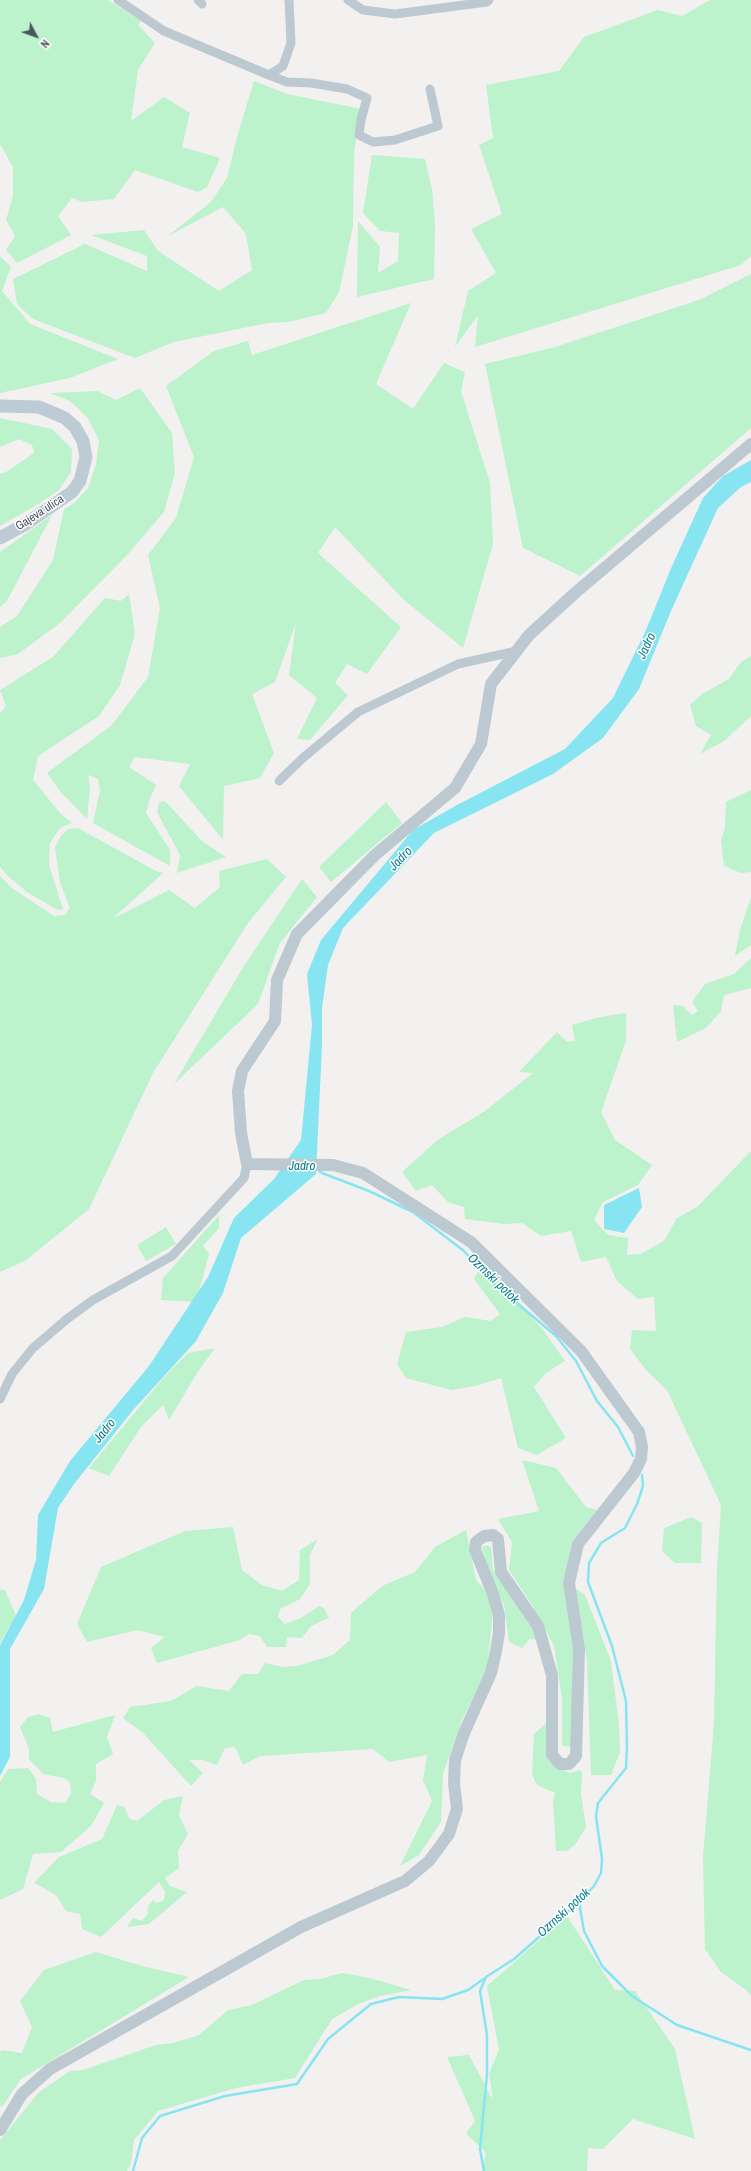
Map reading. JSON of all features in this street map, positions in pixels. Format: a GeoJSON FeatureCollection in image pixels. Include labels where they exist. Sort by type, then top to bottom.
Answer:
{"type":"FeatureCollection","features":[{"type":"Feature","properties":{"kind":"main road","name":"Gajeva ulica"},"geometry":{"type":"LineString","coordinates":[[0,406],[39,407],[54,412],[65,418],[76,427],[84,441],[86,457],[84,470],[72,492],[26,524],[0,538]]}},
{"type":"Feature","properties":{"kind":"street"},"geometry":{"type":"LineString","coordinates":[[118,0],[164,31],[194,42],[238,63],[287,82],[311,83],[347,89],[367,98],[361,120],[359,136],[373,142],[395,140],[438,126],[430,89]]}},
{"type":"Feature","properties":{"kind":"street"},"geometry":{"type":"LineString","coordinates":[[269,75],[283,66],[291,43],[289,0]]}},
{"type":"Feature","properties":{"kind":"street"},"geometry":{"type":"LineString","coordinates":[[348,0],[363,10],[395,14],[489,0]]}},
{"type":"Feature","properties":{"kind":"street"},"geometry":{"type":"LineString","coordinates":[[0,1400],[12,1374],[33,1348],[67,1319],[93,1300],[172,1256],[244,1178],[247,1164],[241,1133],[238,1091],[242,1071],[275,1021],[277,980],[297,934],[375,855],[455,788],[481,744],[491,684],[529,635],[575,593],[751,444]]}},
{"type":"Feature","properties":{"kind":"street"},"geometry":{"type":"LineString","coordinates":[[279,781],[304,757],[358,712],[458,664],[517,651]]}},
{"type":"Feature","properties":{"kind":"street"},"geometry":{"type":"LineString","coordinates":[[0,2130],[22,2094],[50,2069],[301,1927],[404,1881],[429,1861],[449,1834],[457,1809],[454,1783],[455,1760],[464,1733],[491,1673],[496,1651],[499,1633],[499,1615],[493,1594],[475,1550],[476,1542],[484,1536],[493,1535],[498,1539],[501,1572],[538,1626],[552,1675],[552,1755],[560,1764],[569,1764],[576,1756],[579,1649],[569,1583],[578,1544],[634,1473],[641,1459],[642,1447],[639,1432],[581,1351],[471,1242],[363,1173],[333,1165],[269,1163],[247,1164]]}},
{"type":"Feature","properties":{"kind":"green space"},"geometry":{"type":"Polygon","coordinates":[[[0,0],[108,0],[141,21],[138,25],[155,43],[138,70],[131,121],[164,97],[190,113],[182,147],[220,158],[207,187],[198,192],[135,170],[114,199],[82,202],[72,198],[58,216],[71,235],[17,263],[6,250],[15,236],[6,220],[13,196],[13,167],[0,144],[0,0]]]}},
{"type":"Feature","properties":{"kind":"green space"},"geometry":{"type":"Polygon","coordinates":[[[710,0],[751,0],[751,256],[741,265],[475,347],[478,315],[455,347],[468,291],[496,273],[471,229],[502,214],[479,145],[493,138],[486,85],[559,71],[584,37],[658,10],[682,16],[710,0]]]}},
{"type":"Feature","properties":{"kind":"green space"},"geometry":{"type":"Polygon","coordinates":[[[254,81],[287,94],[361,109],[354,153],[353,226],[339,292],[326,313],[288,322],[268,323],[174,342],[135,358],[33,319],[17,304],[13,279],[81,246],[83,243],[147,271],[147,256],[91,235],[144,230],[158,251],[219,291],[252,270],[246,234],[223,207],[168,236],[211,202],[227,178],[237,137],[254,81]]]}},
{"type":"Feature","properties":{"kind":"green space"},"geometry":{"type":"Polygon","coordinates":[[[372,155],[425,159],[432,190],[435,225],[434,279],[357,297],[358,221],[380,247],[378,273],[398,261],[399,233],[380,231],[363,213],[372,155]]]}},
{"type":"Feature","properties":{"kind":"green space"},"geometry":{"type":"Polygon","coordinates":[[[0,256],[11,267],[2,291],[30,324],[118,359],[70,378],[0,393],[0,256]]]}},
{"type":"Feature","properties":{"kind":"green space"},"geometry":{"type":"Polygon","coordinates":[[[751,274],[751,428],[580,576],[523,548],[485,364],[555,347],[699,300],[751,274]]]}},
{"type":"Feature","properties":{"kind":"green space"},"geometry":{"type":"Polygon","coordinates":[[[411,303],[376,384],[413,409],[444,363],[465,372],[461,391],[490,483],[493,544],[463,648],[403,599],[335,527],[318,553],[401,627],[367,674],[347,664],[335,683],[348,695],[310,740],[297,739],[317,698],[289,675],[296,623],[275,682],[252,694],[274,753],[260,778],[224,786],[223,840],[179,786],[190,764],[135,757],[129,767],[156,785],[150,798],[146,813],[170,850],[170,866],[93,823],[100,790],[98,779],[88,775],[90,788],[87,819],[60,791],[47,773],[112,725],[148,677],[160,608],[148,555],[176,518],[194,457],[166,386],[214,351],[248,341],[252,355],[411,303]]]}},
{"type":"Feature","properties":{"kind":"green space"},"geometry":{"type":"Polygon","coordinates":[[[140,388],[172,433],[175,473],[164,512],[129,553],[60,623],[18,654],[0,658],[0,627],[17,616],[53,560],[64,509],[73,504],[88,488],[96,464],[99,440],[87,417],[70,401],[50,393],[97,391],[116,400],[140,388]]]}},
{"type":"Feature","properties":{"kind":"green space"},"geometry":{"type":"Polygon","coordinates":[[[0,418],[52,429],[72,449],[71,472],[59,490],[40,503],[0,526],[0,474],[6,472],[34,453],[32,445],[19,439],[0,447],[0,418]]]}},
{"type":"Feature","properties":{"kind":"green space"},"geometry":{"type":"Polygon","coordinates":[[[52,515],[7,601],[0,607],[0,552],[52,515]]]}},
{"type":"Feature","properties":{"kind":"green space"},"geometry":{"type":"Polygon","coordinates":[[[129,594],[135,634],[120,685],[99,716],[38,756],[33,780],[60,813],[72,823],[60,828],[50,843],[49,865],[63,909],[58,910],[27,892],[0,867],[0,713],[6,706],[0,690],[53,657],[105,598],[121,601],[129,594]]]}},
{"type":"Feature","properties":{"kind":"green space"},"geometry":{"type":"Polygon","coordinates":[[[751,656],[751,716],[724,741],[700,754],[711,735],[696,726],[690,705],[702,694],[729,679],[741,662],[751,656]]]}},
{"type":"Feature","properties":{"kind":"green space"},"geometry":{"type":"Polygon","coordinates":[[[751,790],[751,872],[741,873],[724,866],[721,840],[725,828],[726,802],[751,790]]]}},
{"type":"Feature","properties":{"kind":"green space"},"geometry":{"type":"Polygon","coordinates":[[[165,801],[202,841],[226,857],[177,873],[180,855],[157,812],[159,802],[165,801]]]}},
{"type":"Feature","properties":{"kind":"green space"},"geometry":{"type":"Polygon","coordinates":[[[386,802],[402,823],[331,882],[319,867],[386,802]]]}},
{"type":"Feature","properties":{"kind":"green space"},"geometry":{"type":"Polygon","coordinates":[[[78,828],[156,871],[163,873],[112,919],[169,890],[195,908],[220,887],[219,871],[267,859],[286,877],[248,923],[153,1073],[89,1209],[25,1261],[0,1272],[0,876],[12,888],[54,916],[65,915],[70,908],[60,883],[55,847],[61,836],[68,829],[78,828]]]}},
{"type":"Feature","properties":{"kind":"green space"},"geometry":{"type":"Polygon","coordinates":[[[302,879],[317,897],[280,943],[258,1004],[174,1084],[242,969],[302,879]]]}},
{"type":"Feature","properties":{"kind":"green space"},"geometry":{"type":"Polygon","coordinates":[[[751,897],[751,945],[735,956],[740,930],[751,897]]]}},
{"type":"Feature","properties":{"kind":"green space"},"geometry":{"type":"Polygon","coordinates":[[[751,958],[751,988],[724,995],[721,1011],[706,1028],[677,1042],[673,1005],[683,1006],[692,1015],[698,1011],[692,1002],[705,984],[734,974],[751,958]]]}},
{"type":"Feature","properties":{"kind":"green space"},"geometry":{"type":"Polygon","coordinates":[[[626,1013],[626,1041],[601,1112],[615,1140],[652,1165],[638,1185],[603,1202],[594,1220],[608,1235],[628,1238],[627,1255],[640,1254],[664,1241],[677,1218],[697,1207],[751,1151],[751,1996],[746,1990],[721,1972],[705,1949],[703,1858],[714,1722],[717,1568],[721,1505],[667,1390],[646,1370],[630,1349],[632,1330],[656,1331],[654,1297],[638,1299],[617,1281],[606,1257],[581,1262],[571,1231],[541,1236],[522,1223],[504,1224],[465,1219],[464,1207],[448,1202],[432,1185],[416,1191],[402,1172],[439,1139],[485,1111],[533,1073],[519,1072],[557,1032],[567,1042],[575,1041],[572,1025],[600,1017],[626,1013]]]}},
{"type":"Feature","properties":{"kind":"green space"},"geometry":{"type":"Polygon","coordinates":[[[219,1215],[219,1228],[203,1246],[209,1254],[196,1302],[161,1300],[163,1278],[219,1215]]]}},
{"type":"Feature","properties":{"kind":"green space"},"geometry":{"type":"Polygon","coordinates":[[[166,1227],[176,1244],[146,1261],[137,1245],[166,1227]]]}},
{"type":"Feature","properties":{"kind":"green space"},"geometry":{"type":"Polygon","coordinates":[[[483,1263],[543,1330],[565,1361],[546,1373],[534,1387],[566,1438],[537,1455],[518,1448],[501,1378],[475,1386],[451,1390],[406,1378],[397,1364],[406,1332],[442,1327],[465,1317],[491,1321],[500,1314],[474,1279],[483,1263]]]}},
{"type":"Feature","properties":{"kind":"green space"},"geometry":{"type":"Polygon","coordinates":[[[215,1348],[197,1373],[169,1420],[163,1405],[141,1427],[109,1476],[89,1468],[165,1376],[188,1353],[215,1348]]]}},
{"type":"Feature","properties":{"kind":"green space"},"geometry":{"type":"Polygon","coordinates":[[[522,1460],[556,1468],[586,1507],[597,1510],[573,1540],[563,1584],[574,1650],[572,1747],[562,1746],[562,1699],[554,1646],[532,1605],[509,1570],[512,1542],[498,1519],[539,1511],[522,1460]]]}},
{"type":"Feature","properties":{"kind":"green space"},"geometry":{"type":"Polygon","coordinates":[[[691,1517],[702,1523],[701,1563],[675,1563],[662,1551],[664,1528],[691,1517]]]}},
{"type":"Feature","properties":{"kind":"green space"},"geometry":{"type":"Polygon","coordinates":[[[233,1527],[242,1570],[262,1585],[282,1591],[299,1580],[300,1550],[318,1539],[310,1555],[310,1584],[300,1599],[280,1609],[278,1617],[285,1624],[301,1618],[319,1606],[324,1608],[329,1618],[311,1626],[302,1638],[287,1637],[286,1647],[267,1647],[260,1636],[249,1634],[240,1640],[157,1663],[151,1648],[165,1637],[137,1630],[87,1642],[77,1624],[101,1567],[185,1531],[233,1527]]]}},
{"type":"Feature","properties":{"kind":"green space"},"geometry":{"type":"Polygon","coordinates":[[[466,1530],[476,1580],[487,1592],[493,1612],[487,1670],[463,1718],[443,1773],[441,1822],[419,1855],[400,1866],[432,1801],[423,1780],[427,1755],[389,1762],[373,1749],[260,1756],[243,1765],[235,1747],[225,1748],[217,1765],[203,1760],[189,1760],[203,1773],[191,1786],[143,1733],[123,1718],[130,1707],[171,1701],[197,1686],[229,1691],[242,1674],[258,1674],[265,1663],[283,1667],[297,1666],[333,1655],[350,1640],[351,1613],[382,1586],[415,1572],[435,1547],[466,1530]]]}},
{"type":"Feature","properties":{"kind":"green space"},"geometry":{"type":"Polygon","coordinates":[[[485,1545],[491,1547],[493,1569],[497,1577],[528,1617],[538,1640],[530,1639],[522,1648],[509,1642],[504,1605],[485,1562],[482,1548],[485,1545]]]}},
{"type":"Feature","properties":{"kind":"green space"},"geometry":{"type":"Polygon","coordinates":[[[575,1588],[585,1595],[611,1661],[619,1725],[620,1752],[611,1775],[591,1775],[587,1660],[575,1588]]]}},
{"type":"Feature","properties":{"kind":"green space"},"geometry":{"type":"Polygon","coordinates":[[[0,1590],[5,1590],[16,1616],[0,1643],[0,1590]]]}},
{"type":"Feature","properties":{"kind":"green space"},"geometry":{"type":"Polygon","coordinates":[[[39,1714],[50,1718],[53,1732],[115,1715],[107,1737],[113,1754],[96,1764],[96,1781],[90,1794],[104,1803],[91,1826],[61,1852],[33,1854],[23,1889],[0,1900],[0,1782],[8,1769],[28,1768],[36,1779],[37,1794],[51,1802],[65,1803],[71,1794],[70,1783],[64,1778],[43,1774],[29,1759],[29,1749],[20,1727],[28,1717],[39,1714]]]}},
{"type":"Feature","properties":{"kind":"green space"},"geometry":{"type":"Polygon","coordinates":[[[549,1721],[547,1752],[549,1762],[570,1773],[580,1770],[582,1773],[581,1793],[586,1827],[575,1845],[566,1851],[556,1851],[553,1802],[555,1793],[537,1785],[532,1774],[534,1734],[549,1721]]]}},
{"type":"Feature","properties":{"kind":"green space"},"geometry":{"type":"Polygon","coordinates":[[[183,1796],[179,1815],[188,1834],[178,1851],[179,1868],[165,1878],[170,1886],[187,1892],[149,1924],[127,1927],[133,1918],[142,1921],[147,1915],[148,1907],[153,1900],[157,1903],[164,1900],[165,1892],[159,1882],[101,1937],[82,1929],[80,1914],[66,1911],[56,1895],[34,1883],[59,1857],[102,1839],[117,1805],[125,1807],[129,1819],[137,1821],[164,1800],[183,1796]]]}},
{"type":"Feature","properties":{"kind":"green space"},"geometry":{"type":"Polygon","coordinates":[[[567,1916],[615,1990],[635,1991],[675,2049],[695,2139],[633,2119],[603,2149],[588,2148],[587,2171],[482,2171],[486,2153],[466,2133],[475,2121],[447,2057],[469,2055],[493,2100],[489,2074],[499,2050],[487,1986],[567,1916]]]}},
{"type":"Feature","properties":{"kind":"green space"},"geometry":{"type":"Polygon","coordinates":[[[96,1952],[142,1966],[189,1977],[21,2079],[2,2107],[0,2106],[0,2052],[2,2050],[22,2053],[32,2027],[20,2001],[44,1970],[96,1952]]]}},
{"type":"Feature","properties":{"kind":"green space"},"geometry":{"type":"Polygon","coordinates":[[[342,1973],[370,1978],[411,1990],[380,1996],[358,2004],[332,2019],[295,2078],[236,2088],[158,2111],[134,2140],[131,2163],[127,2171],[0,2171],[0,2140],[39,2092],[70,2071],[83,2070],[156,2045],[173,2043],[199,2035],[228,2010],[252,2005],[304,1980],[320,1979],[342,1973]]]}},
{"type":"Feature","properties":{"kind":"water","name":"Jadro"},"geometry":{"type":"Polygon","coordinates":[[[751,460],[751,482],[741,487],[718,508],[671,611],[639,689],[603,738],[553,774],[434,833],[343,928],[328,965],[322,1008],[322,1045],[316,1174],[241,1238],[223,1293],[196,1341],[134,1409],[74,1484],[58,1508],[44,1589],[10,1649],[10,1757],[0,1776],[0,1645],[24,1600],[36,1560],[38,1515],[70,1461],[149,1366],[208,1277],[234,1218],[274,1179],[301,1140],[312,1025],[307,974],[321,940],[413,830],[457,805],[565,749],[613,698],[646,630],[672,566],[703,498],[723,476],[751,460]]]}},
{"type":"Feature","properties":{"kind":"water"},"geometry":{"type":"Polygon","coordinates":[[[639,1188],[642,1207],[624,1233],[604,1229],[604,1205],[639,1188]]]}},
{"type":"Feature","properties":{"kind":"waterway","name":"Ozrnski potok"},"geometry":{"type":"LineString","coordinates":[[318,1170],[322,1173],[369,1191],[413,1212],[464,1251],[491,1281],[556,1336],[576,1361],[597,1401],[618,1427],[633,1456]]}},
{"type":"Feature","properties":{"kind":"waterway","name":"Ozrnski potok"},"geometry":{"type":"LineString","coordinates":[[484,2171],[480,2149],[487,2074],[487,2035],[480,1991],[486,1977],[514,1959],[579,1902],[594,1886],[601,1873],[602,1859],[596,1816],[598,1803],[626,1768],[626,1701],[612,1646],[588,1582],[589,1563],[601,1543],[625,1528],[637,1504],[643,1486],[642,1475]]}},
{"type":"Feature","properties":{"kind":"waterway"},"geometry":{"type":"LineString","coordinates":[[579,1902],[584,1931],[602,1966],[632,1996],[677,2025],[751,2050]]}},
{"type":"Feature","properties":{"kind":"waterway"},"geometry":{"type":"LineString","coordinates":[[133,2171],[142,2138],[160,2116],[225,2096],[297,2084],[328,2039],[371,2004],[399,1997],[442,1999],[468,1990],[485,1978]]}}]}
